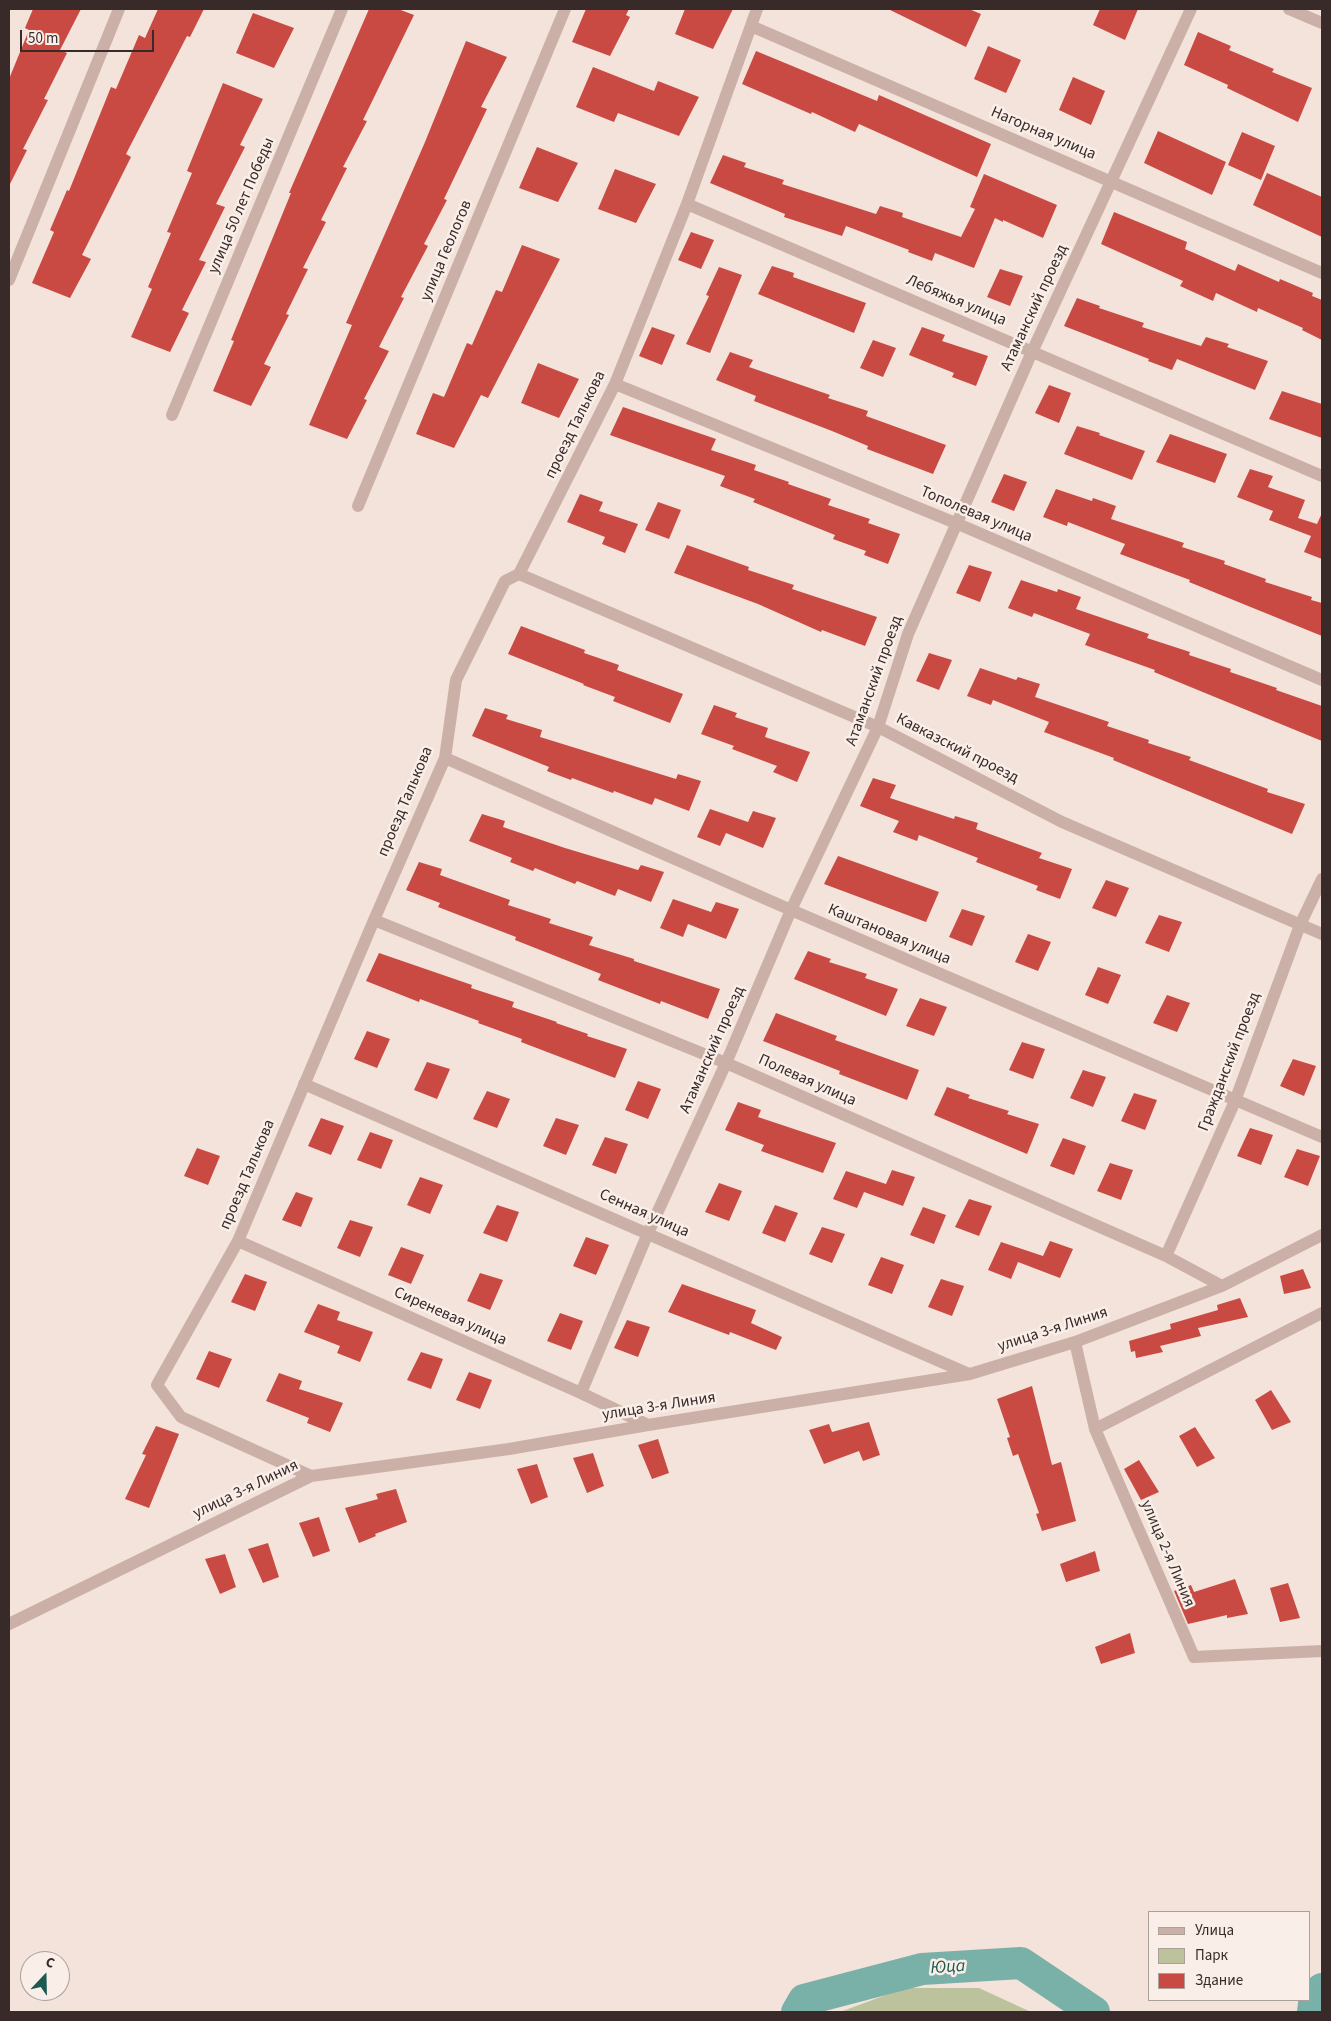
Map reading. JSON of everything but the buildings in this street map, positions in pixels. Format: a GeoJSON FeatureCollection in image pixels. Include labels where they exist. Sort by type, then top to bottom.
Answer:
{"type":"FeatureCollection","features":[{"type":"Feature","properties":{"kind":"street"},"geometry":{"type":"LineString","coordinates":[[9,280],[119,9]]}},
{"type":"Feature","properties":{"kind":"street","name":"улица 50 лет Победы"},"geometry":{"type":"LineString","coordinates":[[172,416],[342,9]]}},
{"type":"Feature","properties":{"kind":"street","name":"улица Геологов"},"geometry":{"type":"LineString","coordinates":[[358,506],[566,9]]}},
{"type":"Feature","properties":{"kind":"street","name":"проезд Талькова"},"geometry":{"type":"LineString","coordinates":[[311,1476],[181,1417],[157,1385],[238,1241],[445,758],[456,680],[505,581],[519,574],[615,384],[687,204],[757,9]]}},
{"type":"Feature","properties":{"kind":"street","name":"Атаманский проезд"},"geometry":{"type":"LineString","coordinates":[[581,1392],[648,1234],[726,1063],[790,910],[878,727],[908,634],[1032,352],[1190,9]]}},
{"type":"Feature","properties":{"kind":"street"},"geometry":{"type":"LineString","coordinates":[[1289,9],[1322,24]]}},
{"type":"Feature","properties":{"kind":"street","name":"Нагорная улица"},"geometry":{"type":"LineString","coordinates":[[751,26],[1322,273]]}},
{"type":"Feature","properties":{"kind":"street","name":"Лебяжья улица"},"geometry":{"type":"LineString","coordinates":[[687,204],[1322,476]]}},
{"type":"Feature","properties":{"kind":"street","name":"Тополевая улица"},"geometry":{"type":"LineString","coordinates":[[615,384],[958,524],[1322,680]]}},
{"type":"Feature","properties":{"kind":"street","name":"Кавказский проезд"},"geometry":{"type":"LineString","coordinates":[[519,574],[878,727],[1062,822],[1322,934]]}},
{"type":"Feature","properties":{"kind":"street","name":"Каштановая улица"},"geometry":{"type":"LineString","coordinates":[[445,758],[790,910],[1322,1137]]}},
{"type":"Feature","properties":{"kind":"street","name":"Гражданский проезд"},"geometry":{"type":"LineString","coordinates":[[1166,1256],[1235,1101],[1300,925],[1322,879]]}},
{"type":"Feature","properties":{"kind":"street","name":"Полевая улица"},"geometry":{"type":"LineString","coordinates":[[374,920],[726,1063],[1166,1256],[1222,1286]]}},
{"type":"Feature","properties":{"kind":"street","name":"Сенная улица"},"geometry":{"type":"LineString","coordinates":[[304,1084],[970,1374]]}},
{"type":"Feature","properties":{"kind":"street","name":"улица 3-я Линия"},"geometry":{"type":"LineString","coordinates":[[9,1624],[311,1476],[509,1449],[970,1374],[1075,1342],[1222,1286],[1322,1235]]}},
{"type":"Feature","properties":{"kind":"street","name":"Сиреневая улица"},"geometry":{"type":"LineString","coordinates":[[238,1241],[581,1392],[648,1425]]}},
{"type":"Feature","properties":{"kind":"street"},"geometry":{"type":"LineString","coordinates":[[1095,1429],[1322,1313]]}},
{"type":"Feature","properties":{"kind":"street","name":"улица 2-я Линия"},"geometry":{"type":"LineString","coordinates":[[1075,1342],[1095,1429],[1194,1657],[1322,1651]]}},
{"type":"Feature","properties":{"kind":"green space"},"geometry":{"type":"Polygon","coordinates":[[[905,1988],[979,1988],[1031,2012],[840,2012],[905,1988]]]}},
{"type":"Feature","properties":{"kind":"waterway","name":"Юца"},"geometry":{"type":"LineString","coordinates":[[797,2012],[804,2000],[922,1969],[1021,1963],[1094,2012]]}},
{"type":"Feature","properties":{"kind":"waterway","name":"Юца"},"geometry":{"type":"LineString","coordinates":[[1313,2012],[1315,1995],[1322,1989]]}}]}
